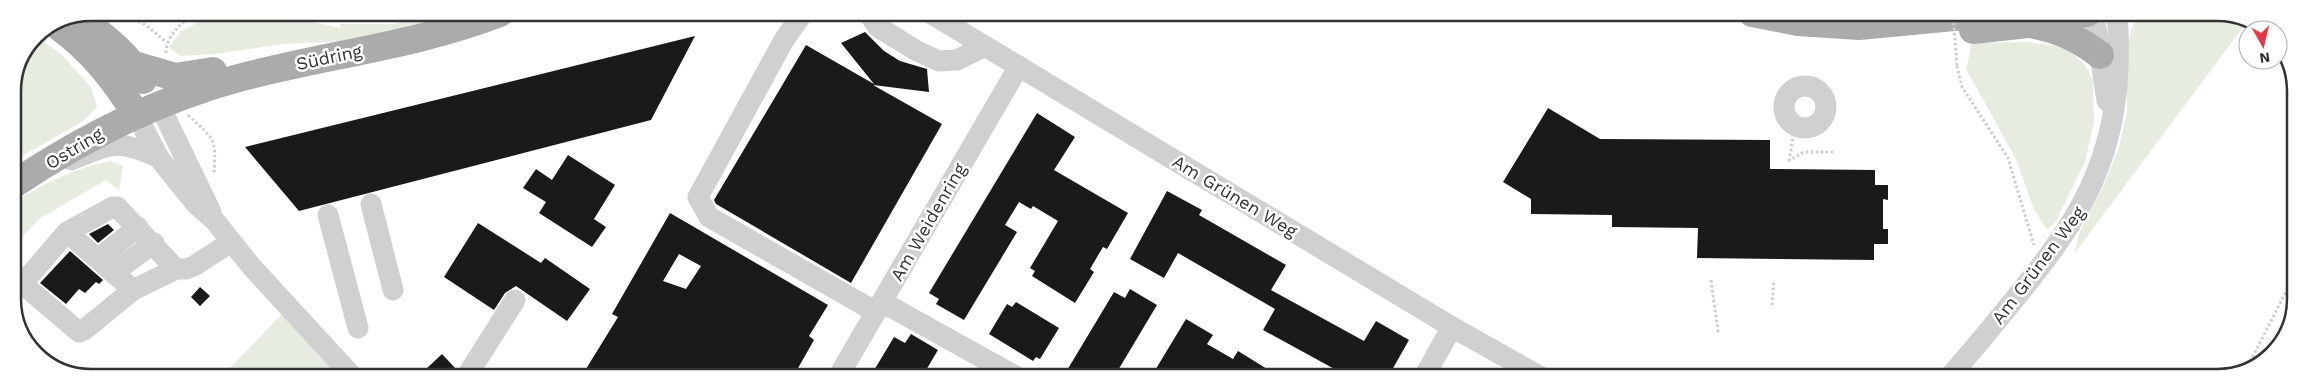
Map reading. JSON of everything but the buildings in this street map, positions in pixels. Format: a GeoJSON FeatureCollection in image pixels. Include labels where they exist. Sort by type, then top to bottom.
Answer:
{"type":"FeatureCollection","features":[{"type":"Feature","properties":{"kind":"main road","name":"Südring"},"geometry":{"type":"LineString","coordinates":[[156,106],[237,78],[330,56],[437,34],[476,21]]}},
{"type":"Feature","properties":{"kind":"main road"},"geometry":{"type":"LineString","coordinates":[[1793,21],[1937,32],[1974,30],[2044,21]]}},
{"type":"Feature","properties":{"kind":"main road"},"geometry":{"type":"LineString","coordinates":[[1859,26],[1912,21]]}},
{"type":"Feature","properties":{"kind":"main road"},"geometry":{"type":"LineString","coordinates":[[83,22],[107,40],[134,65],[156,106]]}},
{"type":"Feature","properties":{"kind":"main road"},"geometry":{"type":"LineString","coordinates":[[2028,24],[2065,34],[2081,41],[2100,55]]}},
{"type":"Feature","properties":{"kind":"main road"},"geometry":{"type":"LineString","coordinates":[[61,28],[87,49],[112,78],[156,106]]}},
{"type":"Feature","properties":{"kind":"main road"},"geometry":{"type":"LineString","coordinates":[[134,65],[175,77],[190,76],[288,56],[330,56]]}},
{"type":"Feature","properties":{"kind":"main road","name":"Ostring"},"geometry":{"type":"LineString","coordinates":[[21,179],[98,132],[156,106]]}},
{"type":"Feature","properties":{"kind":"street"},"geometry":{"type":"LineString","coordinates":[[798,21],[780,48],[698,197],[709,217],[1001,369]]}},
{"type":"Feature","properties":{"kind":"street"},"geometry":{"type":"LineString","coordinates":[[874,21],[878,27],[917,51],[939,61],[957,60],[985,46]]}},
{"type":"Feature","properties":{"kind":"street","name":"Am Grünen Weg"},"geometry":{"type":"LineString","coordinates":[[943,21],[1452,327],[1527,369]]}},
{"type":"Feature","properties":{"kind":"street","name":"Am Grünen Weg"},"geometry":{"type":"LineString","coordinates":[[2095,21],[2107,99],[2107,141]]}},
{"type":"Feature","properties":{"kind":"street","name":"Am Grünen Weg"},"geometry":{"type":"LineString","coordinates":[[1956,369],[2040,268],[2065,234],[2085,201],[2099,170],[2117,91],[2117,21]]}},
{"type":"Feature","properties":{"kind":"street","name":"Am Weidenring"},"geometry":{"type":"LineString","coordinates":[[843,369],[1019,66]]}},
{"type":"Feature","properties":{"kind":"street"},"geometry":{"type":"LineString","coordinates":[[156,106],[159,158]]}},
{"type":"Feature","properties":{"kind":"street"},"geometry":{"type":"LineString","coordinates":[[156,106],[200,186],[215,222]]}},
{"type":"Feature","properties":{"kind":"street"},"geometry":{"type":"LineString","coordinates":[[21,180],[112,144],[136,147],[159,158],[197,205],[215,222],[346,369]]}},
{"type":"Feature","properties":{"kind":"street"},"geometry":{"type":"LineString","coordinates":[[371,204],[392,290]]}},
{"type":"Feature","properties":{"kind":"street"},"geometry":{"type":"LineString","coordinates":[[176,269],[138,227],[117,207],[113,207],[67,232],[24,282],[26,287],[76,331],[84,330],[134,290],[176,269],[186,269],[194,266],[231,242]]}},
{"type":"Feature","properties":{"kind":"street"},"geometry":{"type":"LineString","coordinates":[[328,215],[358,328]]}},
{"type":"Feature","properties":{"kind":"street"},"geometry":{"type":"LineString","coordinates":[[106,266],[138,227]]}},
{"type":"Feature","properties":{"kind":"street"},"geometry":{"type":"LineString","coordinates":[[67,232],[134,290]]}},
{"type":"Feature","properties":{"kind":"street"},"geometry":{"type":"LineString","coordinates":[[106,266],[154,243]]}},
{"type":"Feature","properties":{"kind":"street"},"geometry":{"type":"LineString","coordinates":[[471,369],[515,300]]}},
{"type":"Feature","properties":{"kind":"street"},"geometry":{"type":"LineString","coordinates":[[1428,369],[1452,327]]}},
{"type":"Feature","properties":{"kind":"path"},"geometry":{"type":"LineString","coordinates":[[140,21],[167,43],[178,26],[184,21]]}},
{"type":"Feature","properties":{"kind":"path"},"geometry":{"type":"LineString","coordinates":[[1953,21],[1956,66],[1962,87],[2008,158],[2040,268]]}},
{"type":"Feature","properties":{"kind":"path"},"geometry":{"type":"LineString","coordinates":[[156,106],[214,140],[216,150],[214,180]]}},
{"type":"Feature","properties":{"kind":"path"},"geometry":{"type":"LineString","coordinates":[[1795,126],[1788,161],[1804,152],[1834,152]]}},
{"type":"Feature","properties":{"kind":"path"},"geometry":{"type":"LineString","coordinates":[[1711,280],[1718,332]]}},
{"type":"Feature","properties":{"kind":"path"},"geometry":{"type":"LineString","coordinates":[[1772,305],[1774,280]]}},
{"type":"Feature","properties":{"kind":"path"},"geometry":{"type":"LineString","coordinates":[[2251,359],[2287,290]]}},
{"type":"Feature","properties":{"kind":"shaded area"},"geometry":{"type":"Polygon","coordinates":[[[200,21],[308,21],[341,28],[340,24],[394,24],[405,21],[439,21],[346,41],[284,44],[215,54],[180,56],[169,47],[180,32],[200,21]]]}},
{"type":"Feature","properties":{"kind":"shaded area"},"geometry":{"type":"Polygon","coordinates":[[[2136,21],[2217,21],[2238,25],[2238,34],[2074,254],[2080,231],[2104,185],[2119,147],[2127,112],[2126,59],[2131,29],[2136,21]]]}},
{"type":"Feature","properties":{"kind":"shaded area"},"geometry":{"type":"Polygon","coordinates":[[[43,41],[61,54],[91,87],[97,107],[82,122],[21,156],[21,91],[23,77],[33,52],[43,41]]]}},
{"type":"Feature","properties":{"kind":"shaded area"},"geometry":{"type":"Polygon","coordinates":[[[2027,42],[2057,46],[2071,52],[2085,65],[2093,80],[2094,122],[2085,162],[2055,223],[2047,229],[2034,210],[2016,159],[1966,69],[1972,43],[2027,42]]]}},
{"type":"Feature","properties":{"kind":"shaded area"},"geometry":{"type":"Polygon","coordinates":[[[110,161],[123,166],[119,190],[106,180],[39,219],[21,238],[21,199],[60,177],[110,161]]]}},
{"type":"Feature","properties":{"kind":"shaded area"},"geometry":{"type":"Polygon","coordinates":[[[283,313],[333,369],[229,369],[283,313]]]}}]}
